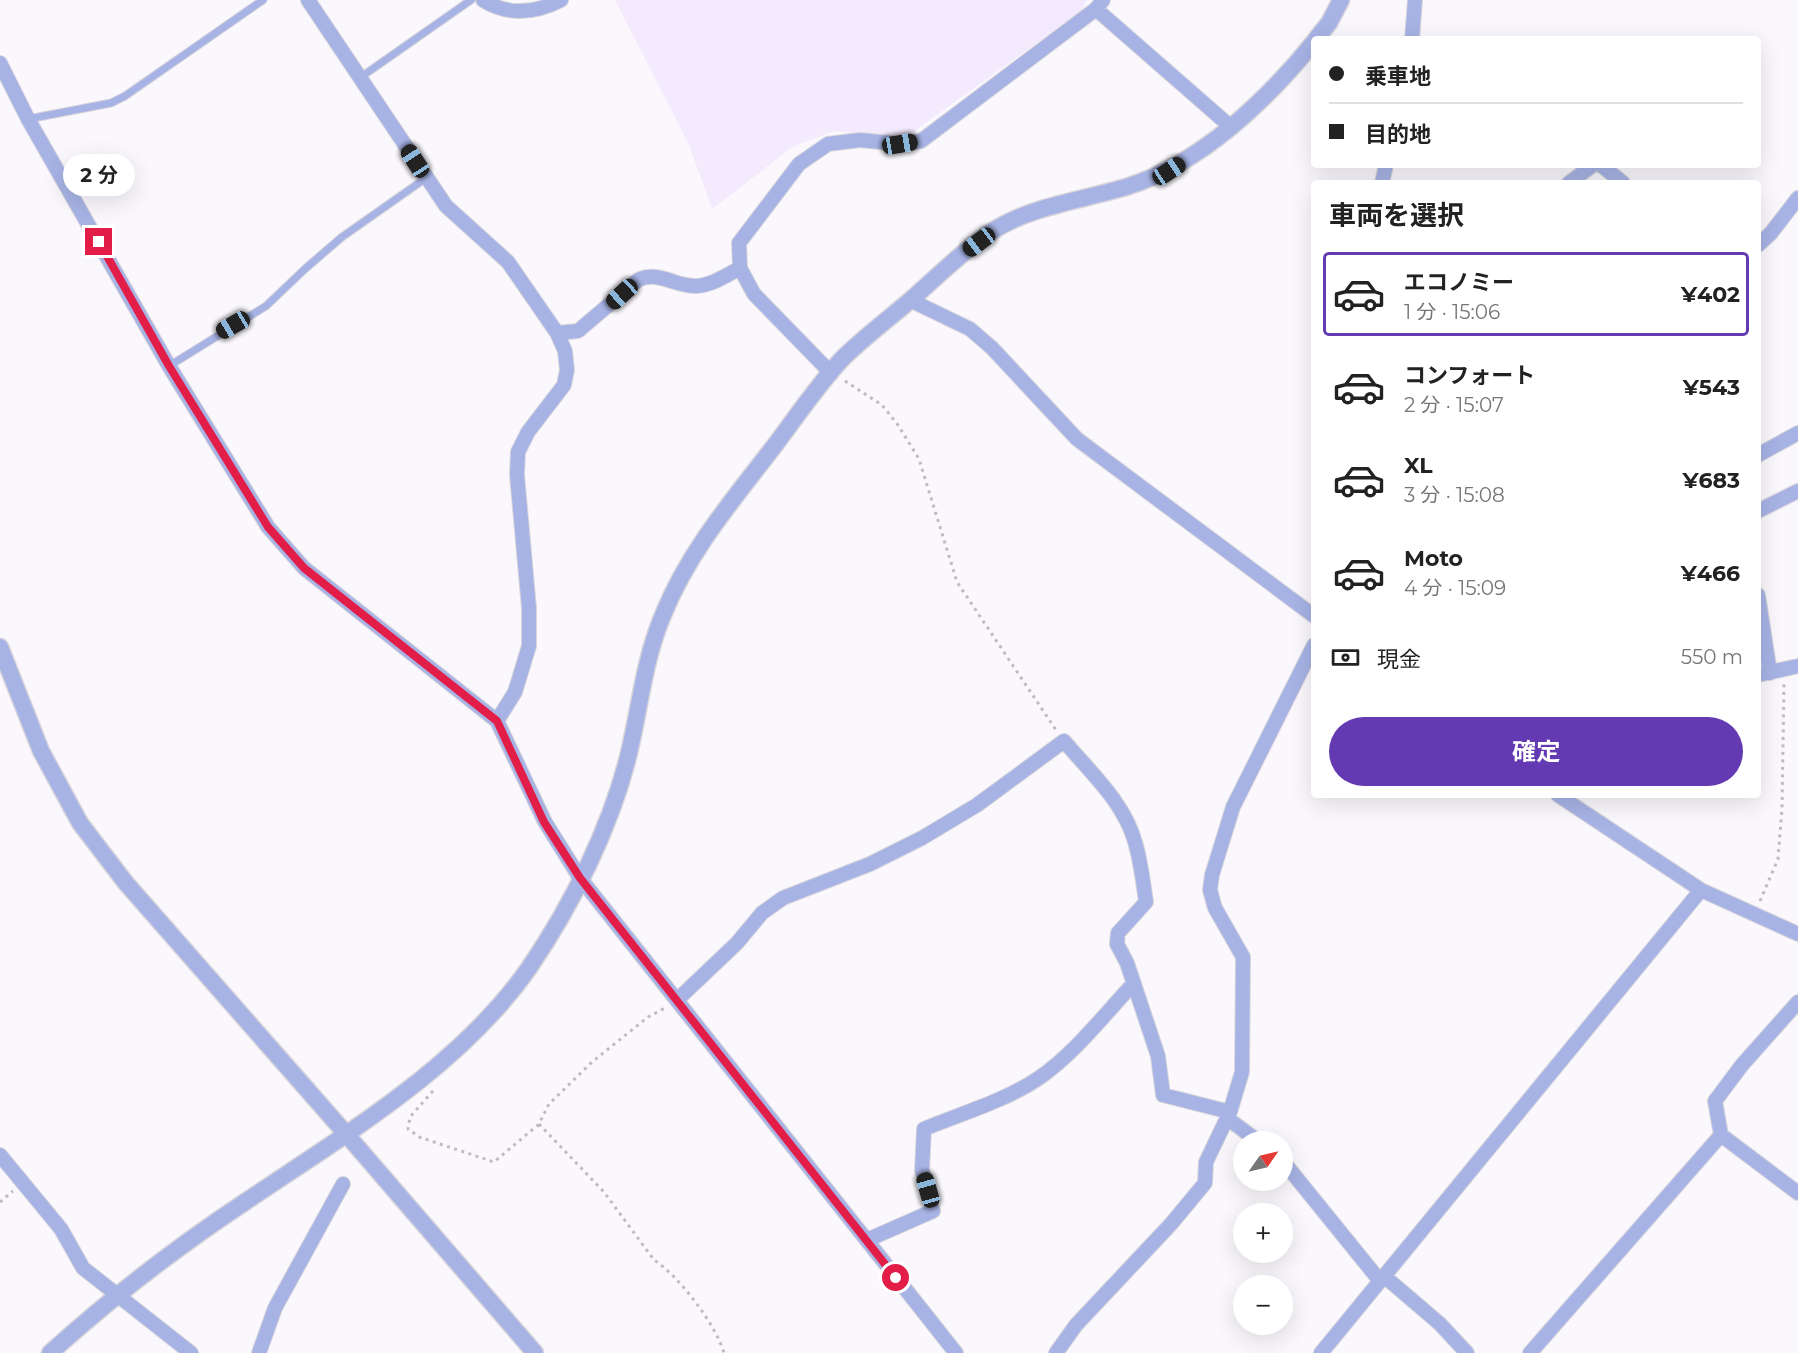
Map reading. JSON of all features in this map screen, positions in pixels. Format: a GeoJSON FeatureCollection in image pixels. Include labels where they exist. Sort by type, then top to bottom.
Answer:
{"type":"FeatureCollection","features":[{"type":"Feature","properties":{"kind":"street"},"geometry":{"type":"LineString","coordinates":[[308,0],[446,206],[508,262],[558,333],[565,351],[567,370],[564,384],[528,432],[519,452],[517,475],[529,608],[529,646],[515,692],[497,721]]}},
{"type":"Feature","properties":{"kind":"street"},"geometry":{"type":"LineString","coordinates":[[483,0],[498,9],[530,11],[544,9],[561,0]]}},
{"type":"Feature","properties":{"kind":"street"},"geometry":{"type":"LineString","coordinates":[[1318,36],[1329,23],[1341,0]]}},
{"type":"Feature","properties":{"kind":"street"},"geometry":{"type":"LineString","coordinates":[[1412,36],[1415,0]]}},
{"type":"Feature","properties":{"kind":"street"},"geometry":{"type":"LineString","coordinates":[[831,372],[754,294],[741,268],[739,243],[799,164],[828,144],[860,140],[900,144],[921,141],[1100,5],[1231,127]]}},
{"type":"Feature","properties":{"kind":"street"},"geometry":{"type":"LineString","coordinates":[[50,1353],[118,1294],[240,1205],[347,1135],[429,1071],[503,1004],[532,964],[600,842],[629,753],[646,662],[681,575],[711,529],[831,372],[846,356],[996,229],[1032,213],[1131,185],[1169,171],[1211,144],[1300,59],[1311,45]]}},
{"type":"Feature","properties":{"kind":"street"},"geometry":{"type":"LineString","coordinates":[[0,63],[28,119],[169,366],[268,527],[304,568],[497,721],[544,822],[580,878],[956,1353]]}},
{"type":"Feature","properties":{"kind":"street"},"geometry":{"type":"LineString","coordinates":[[1573,180],[1589,168]]}},
{"type":"Feature","properties":{"kind":"street"},"geometry":{"type":"LineString","coordinates":[[1605,168],[1619,180]]}},
{"type":"Feature","properties":{"kind":"street"},"geometry":{"type":"LineString","coordinates":[[1761,242],[1798,198]]}},
{"type":"Feature","properties":{"kind":"street"},"geometry":{"type":"LineString","coordinates":[[558,333],[578,331],[638,280],[646,276],[695,286],[708,284],[741,268]]}},
{"type":"Feature","properties":{"kind":"street"},"geometry":{"type":"LineString","coordinates":[[910,300],[970,329],[992,348],[1077,439],[1311,614]]}},
{"type":"Feature","properties":{"kind":"street"},"geometry":{"type":"LineString","coordinates":[[1761,454],[1797,436]]}},
{"type":"Feature","properties":{"kind":"street"},"geometry":{"type":"LineString","coordinates":[[1761,510],[1798,491]]}},
{"type":"Feature","properties":{"kind":"street"},"geometry":{"type":"LineString","coordinates":[[1761,635],[1764,674],[1791,668]]}},
{"type":"Feature","properties":{"kind":"street"},"geometry":{"type":"LineString","coordinates":[[0,647],[40,751],[80,823],[125,882],[535,1353]]}},
{"type":"Feature","properties":{"kind":"street"},"geometry":{"type":"LineString","coordinates":[[1056,1353],[1076,1325],[1171,1224],[1205,1183],[1206,1162],[1229,1115],[1242,1072],[1243,957],[1215,908],[1210,890],[1212,875],[1233,807],[1311,651]]}},
{"type":"Feature","properties":{"kind":"street"},"geometry":{"type":"LineString","coordinates":[[677,1000],[737,943],[762,913],[783,898],[870,864],[922,838],[977,806],[1064,741],[1111,795],[1125,817],[1135,841],[1146,902],[1118,933],[1117,944],[1134,983],[1158,1056],[1163,1095],[1229,1115],[1246,1131]]}},
{"type":"Feature","properties":{"kind":"street"},"geometry":{"type":"LineString","coordinates":[[1563,798],[1701,890],[1798,934]]}},
{"type":"Feature","properties":{"kind":"street"},"geometry":{"type":"LineString","coordinates":[[1321,1353],[1701,890]]}},
{"type":"Feature","properties":{"kind":"street"},"geometry":{"type":"LineString","coordinates":[[867,1240],[933,1211],[922,1170],[924,1129],[1016,1092],[1037,1079],[1057,1064],[1134,983]]}},
{"type":"Feature","properties":{"kind":"street"},"geometry":{"type":"LineString","coordinates":[[1798,1002],[1742,1065],[1715,1101],[1721,1135],[1798,1193]]}},
{"type":"Feature","properties":{"kind":"street"},"geometry":{"type":"LineString","coordinates":[[1530,1353],[1721,1135]]}},
{"type":"Feature","properties":{"kind":"street"},"geometry":{"type":"LineString","coordinates":[[0,1155],[61,1229],[83,1268],[191,1353]]}},
{"type":"Feature","properties":{"kind":"street"},"geometry":{"type":"LineString","coordinates":[[1293,1173],[1382,1278],[1440,1324],[1467,1353]]}},
{"type":"Feature","properties":{"kind":"street"},"geometry":{"type":"LineString","coordinates":[[259,1353],[275,1308],[343,1184]]}},
{"type":"Feature","properties":{"kind":"lane"},"geometry":{"type":"LineString","coordinates":[[28,119],[68,113],[118,100],[263,0]]}},
{"type":"Feature","properties":{"kind":"lane"},"geometry":{"type":"LineString","coordinates":[[361,77],[471,0]]}},
{"type":"Feature","properties":{"kind":"lane"},"geometry":{"type":"LineString","coordinates":[[169,366],[266,306],[342,237],[426,178]]}},
{"type":"Feature","properties":{"kind":"path"},"geometry":{"type":"LineString","coordinates":[[831,372],[882,405],[898,425],[919,459],[957,582],[1064,741]]}},
{"type":"Feature","properties":{"kind":"path"},"geometry":{"type":"LineString","coordinates":[[1754,914],[1778,859],[1791,668]]}},
{"type":"Feature","properties":{"kind":"path"},"geometry":{"type":"LineString","coordinates":[[429,1071],[439,1085],[410,1118],[408,1129],[419,1137],[494,1162],[539,1124],[549,1104],[592,1062],[648,1017],[677,1000]]}},
{"type":"Feature","properties":{"kind":"path"},"geometry":{"type":"LineString","coordinates":[[539,1124],[604,1192],[654,1260],[665,1267],[719,1338],[724,1353]]}},
{"type":"Feature","properties":{"kind":"shaded area"},"geometry":{"type":"Polygon","coordinates":[[[615,0],[1087,0],[1081,11],[905,138],[834,131],[794,146],[712,209],[689,145],[615,0]]]}},
{"type":"Feature","properties":{"kind":"route"},"geometry":{"type":"LineString","coordinates":[[99,242],[169,366],[268,527],[304,568],[497,721],[544,822],[580,878],[896,1278]]}}]}
